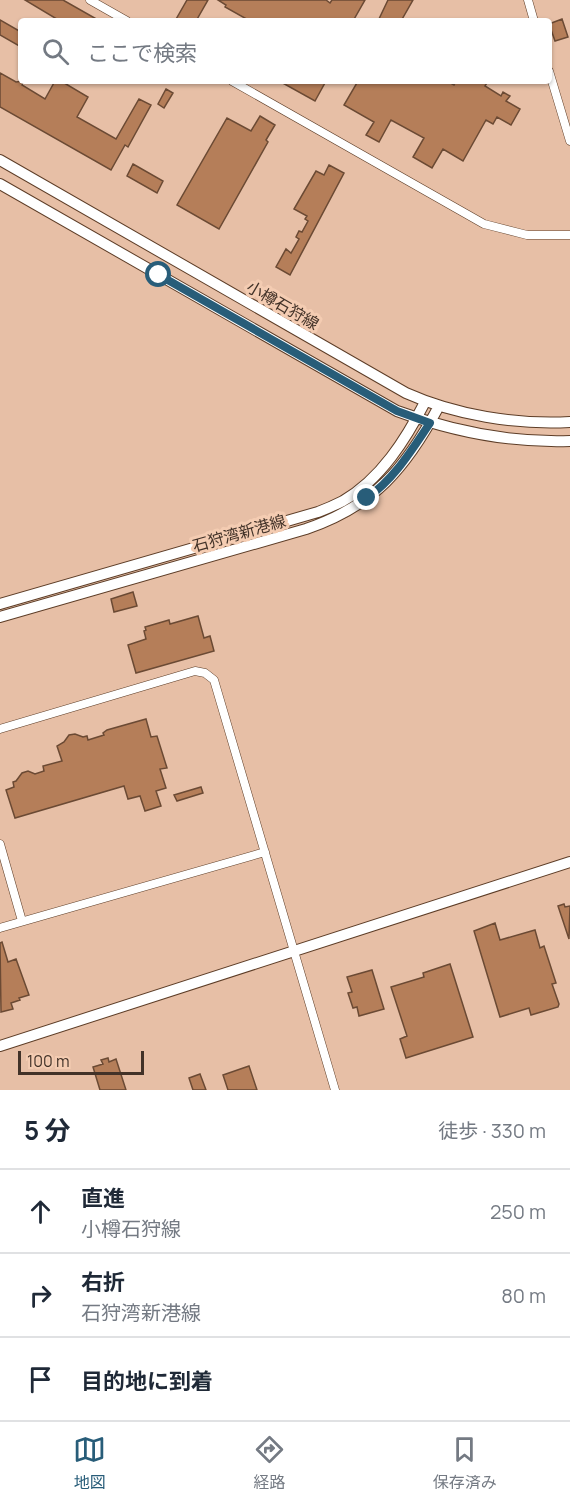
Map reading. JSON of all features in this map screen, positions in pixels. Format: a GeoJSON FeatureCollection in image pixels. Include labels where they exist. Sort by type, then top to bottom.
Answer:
{"type":"FeatureCollection","features":[{"type":"Feature","properties":{"kind":"main road","name":"小樽石狩線"},"geometry":{"type":"LineString","coordinates":[[0,160],[405,393],[425,402],[456,411],[543,423],[570,422]]}},
{"type":"Feature","properties":{"kind":"main road"},"geometry":{"type":"LineString","coordinates":[[0,184],[397,411],[451,429],[498,438],[540,442],[570,441]]}},
{"type":"Feature","properties":{"kind":"main road","name":"石狩湾新港線"},"geometry":{"type":"LineString","coordinates":[[0,604],[318,512],[344,501],[387,463],[425,402]]}},
{"type":"Feature","properties":{"kind":"main road","name":"石狩湾新港線"},"geometry":{"type":"LineString","coordinates":[[0,617],[324,523],[352,509],[382,487],[399,469],[439,406]]}},
{"type":"Feature","properties":{"kind":"main road"},"geometry":{"type":"LineString","coordinates":[[0,1046],[570,862]]}},
{"type":"Feature","properties":{"kind":"street"},"geometry":{"type":"LineString","coordinates":[[90,0],[122,18]]}},
{"type":"Feature","properties":{"kind":"street"},"geometry":{"type":"LineString","coordinates":[[528,0],[533,18]]}},
{"type":"Feature","properties":{"kind":"street"},"geometry":{"type":"LineString","coordinates":[[552,81],[570,141]]}},
{"type":"Feature","properties":{"kind":"street"},"geometry":{"type":"LineString","coordinates":[[237,84],[484,224],[527,235],[570,235]]}},
{"type":"Feature","properties":{"kind":"street"},"geometry":{"type":"LineString","coordinates":[[0,729],[195,671],[205,673],[214,680],[335,1090]]}},
{"type":"Feature","properties":{"kind":"street"},"geometry":{"type":"LineString","coordinates":[[0,844],[22,921]]}},
{"type":"Feature","properties":{"kind":"street"},"geometry":{"type":"LineString","coordinates":[[0,928],[265,852]]}},
{"type":"Feature","properties":{"kind":"building"},"geometry":{"type":"Polygon","coordinates":[[[25,0],[63,0],[95,18],[55,18],[25,0]]]}},
{"type":"Feature","properties":{"kind":"building"},"geometry":{"type":"Polygon","coordinates":[[[187,0],[208,0],[198,18],[177,18],[187,0]]]}},
{"type":"Feature","properties":{"kind":"building"},"geometry":{"type":"Polygon","coordinates":[[[218,0],[326,0],[330,3],[332,0],[365,0],[355,18],[245,18],[225,7],[226,5],[218,0]]]}},
{"type":"Feature","properties":{"kind":"building"},"geometry":{"type":"Polygon","coordinates":[[[388,0],[413,0],[403,18],[379,18],[388,0]]]}},
{"type":"Feature","properties":{"kind":"building"},"geometry":{"type":"Polygon","coordinates":[[[562,19],[568,37],[555,41],[552,23],[562,19]]]}},
{"type":"Feature","properties":{"kind":"building"},"geometry":{"type":"Polygon","coordinates":[[[0,20],[18,30],[18,45],[0,35],[0,20]]]}},
{"type":"Feature","properties":{"kind":"building"},"geometry":{"type":"Polygon","coordinates":[[[0,73],[45,99],[53,84],[66,84],[88,97],[77,117],[116,139],[139,99],[151,105],[128,147],[125,145],[111,170],[0,107],[0,73]]]}},
{"type":"Feature","properties":{"kind":"building"},"geometry":{"type":"Polygon","coordinates":[[[284,84],[324,84],[315,101],[284,84]]]}},
{"type":"Feature","properties":{"kind":"building"},"geometry":{"type":"Polygon","coordinates":[[[356,84],[486,84],[485,86],[501,96],[503,92],[510,96],[506,101],[520,109],[511,125],[497,117],[493,124],[486,120],[463,161],[443,149],[432,168],[413,157],[424,138],[391,120],[379,142],[366,135],[374,122],[344,105],[356,84]]]}},
{"type":"Feature","properties":{"kind":"building"},"geometry":{"type":"Polygon","coordinates":[[[166,89],[173,93],[164,108],[158,104],[166,89]]]}},
{"type":"Feature","properties":{"kind":"building"},"geometry":{"type":"Polygon","coordinates":[[[260,116],[275,125],[266,140],[268,142],[219,229],[177,205],[227,118],[251,131],[260,116]]]}},
{"type":"Feature","properties":{"kind":"building"},"geometry":{"type":"Polygon","coordinates":[[[133,164],[163,181],[157,193],[127,176],[133,164]]]}},
{"type":"Feature","properties":{"kind":"building"},"geometry":{"type":"Polygon","coordinates":[[[329,165],[344,173],[290,275],[276,267],[286,249],[291,253],[299,239],[296,237],[299,231],[302,232],[308,221],[305,219],[307,216],[294,209],[316,171],[324,175],[329,165]]]}},
{"type":"Feature","properties":{"kind":"building"},"geometry":{"type":"Polygon","coordinates":[[[133,592],[137,606],[114,612],[111,599],[133,592]]]}},
{"type":"Feature","properties":{"kind":"building"},"geometry":{"type":"Polygon","coordinates":[[[198,616],[204,638],[210,636],[214,651],[136,673],[128,645],[146,639],[145,627],[169,620],[170,624],[198,616]]]}},
{"type":"Feature","properties":{"kind":"building"},"geometry":{"type":"Polygon","coordinates":[[[146,719],[151,737],[157,736],[167,768],[160,769],[166,788],[156,791],[161,806],[145,811],[140,796],[128,799],[124,786],[15,818],[6,790],[14,787],[13,782],[22,773],[28,771],[35,774],[44,771],[43,766],[62,761],[57,746],[69,735],[87,736],[88,740],[104,735],[103,733],[107,730],[146,719]]]}},
{"type":"Feature","properties":{"kind":"building"},"geometry":{"type":"Polygon","coordinates":[[[201,787],[203,793],[177,801],[174,795],[201,787]]]}},
{"type":"Feature","properties":{"kind":"building"},"geometry":{"type":"Polygon","coordinates":[[[564,904],[565,907],[570,906],[569,939],[558,906],[564,904]]]}},
{"type":"Feature","properties":{"kind":"building"},"geometry":{"type":"Polygon","coordinates":[[[495,923],[500,940],[535,930],[540,948],[544,946],[556,983],[552,984],[558,1007],[531,1015],[529,1008],[500,1017],[474,931],[495,923]]]}},
{"type":"Feature","properties":{"kind":"building"},"geometry":{"type":"Polygon","coordinates":[[[2,942],[8,962],[16,959],[29,995],[11,1003],[13,1009],[1,1012],[0,943],[2,942]]]}},
{"type":"Feature","properties":{"kind":"building"},"geometry":{"type":"Polygon","coordinates":[[[450,964],[473,1037],[406,1058],[400,1039],[407,1036],[391,987],[424,977],[423,973],[450,964]]]}},
{"type":"Feature","properties":{"kind":"building"},"geometry":{"type":"Polygon","coordinates":[[[372,970],[384,1009],[359,1016],[357,1007],[353,1008],[348,993],[352,992],[347,977],[372,970]]]}},
{"type":"Feature","properties":{"kind":"building"},"geometry":{"type":"Polygon","coordinates":[[[108,1058],[109,1062],[116,1059],[126,1090],[100,1090],[93,1067],[103,1064],[101,1060],[108,1058]]]}},
{"type":"Feature","properties":{"kind":"building"},"geometry":{"type":"Polygon","coordinates":[[[249,1066],[257,1090],[228,1090],[223,1075],[249,1066]]]}},
{"type":"Feature","properties":{"kind":"building"},"geometry":{"type":"Polygon","coordinates":[[[200,1074],[206,1090],[193,1090],[189,1078],[200,1074]]]}},
{"type":"Feature","properties":{"kind":"route"},"geometry":{"type":"LineString","coordinates":[[159,275],[397,411],[430,423],[399,469],[382,487],[367,498]]}}]}
